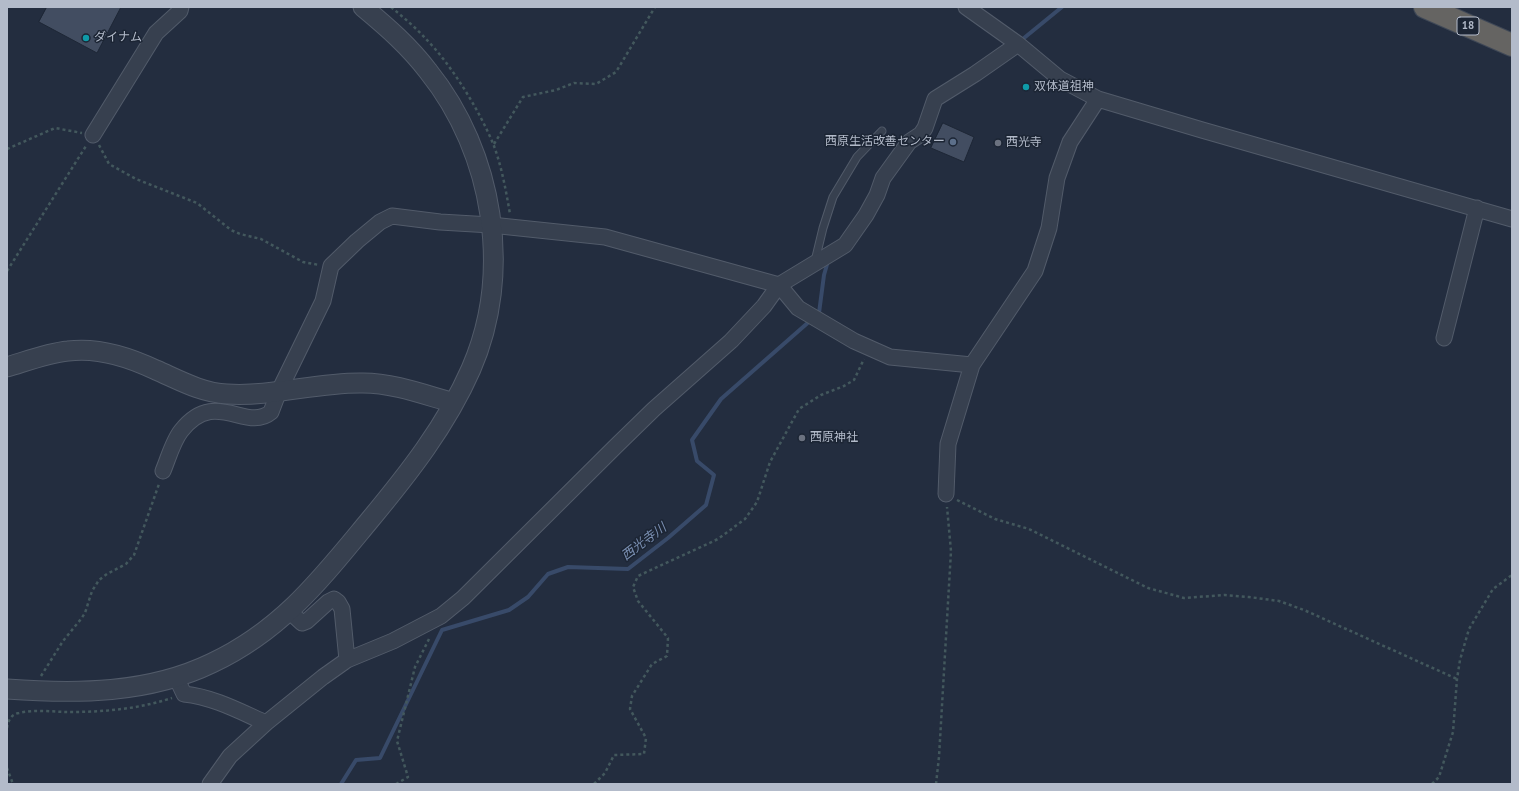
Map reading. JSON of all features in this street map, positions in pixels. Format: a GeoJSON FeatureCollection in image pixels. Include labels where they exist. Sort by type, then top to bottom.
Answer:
{"type":"FeatureCollection","features":[{"type":"Feature","properties":{"kind":"highway","name":"18"},"geometry":{"type":"LineString","coordinates":[[1425,7],[1512,45]]}},
{"type":"Feature","properties":{"kind":"street"},"geometry":{"type":"LineString","coordinates":[[93,135],[156,33],[180,11],[181,7]]}},
{"type":"Feature","properties":{"kind":"street"},"geometry":{"type":"LineString","coordinates":[[7,689],[66,693],[141,686],[176,677],[211,664],[267,630],[290,611],[322,577],[391,494],[432,440],[454,403],[471,369],[479,348],[489,308],[493,252],[486,192],[474,150],[449,100],[430,73],[411,50],[363,7]]}},
{"type":"Feature","properties":{"kind":"street"},"geometry":{"type":"LineString","coordinates":[[966,7],[1018,44],[1060,79],[1098,99],[1512,219]]}},
{"type":"Feature","properties":{"kind":"street"},"geometry":{"type":"LineString","coordinates":[[210,784],[230,756],[266,723],[323,677],[347,660],[393,641],[441,616],[463,598],[649,414],[731,341],[764,306],[779,285],[845,245],[855,232],[877,195],[883,178],[909,142],[921,134],[925,128],[935,99],[976,74],[1018,44]]}},
{"type":"Feature","properties":{"kind":"street"},"geometry":{"type":"LineString","coordinates":[[946,494],[948,444],[972,365],[1034,271],[1049,228],[1057,178],[1070,142],[1098,99]]}},
{"type":"Feature","properties":{"kind":"street"},"geometry":{"type":"LineString","coordinates":[[1444,338],[1477,208]]}},
{"type":"Feature","properties":{"kind":"street"},"geometry":{"type":"LineString","coordinates":[[164,471],[180,432],[194,416],[203,412],[214,410],[260,418],[271,412],[279,391],[323,301],[331,266],[357,241],[380,222],[392,216],[440,222],[491,225],[605,237],[779,285],[798,308],[854,341],[890,357],[972,365]]}},
{"type":"Feature","properties":{"kind":"street"},"geometry":{"type":"LineString","coordinates":[[7,367],[67,351],[93,350],[133,359],[188,384],[215,393],[240,395],[328,384],[364,382],[401,389],[454,403]]}},
{"type":"Feature","properties":{"kind":"street"},"geometry":{"type":"LineString","coordinates":[[290,611],[302,623],[307,622],[328,602],[334,599],[338,602],[342,609],[347,660]]}},
{"type":"Feature","properties":{"kind":"street"},"geometry":{"type":"LineString","coordinates":[[176,677],[184,694],[209,699],[266,723]]}},
{"type":"Feature","properties":{"kind":"lane"},"geometry":{"type":"LineString","coordinates":[[815,263],[823,228],[833,197],[858,157],[882,130]]}},
{"type":"Feature","properties":{"kind":"path"},"geometry":{"type":"LineString","coordinates":[[493,145],[522,98],[556,90],[574,83],[596,84],[616,72],[655,7]]}},
{"type":"Feature","properties":{"kind":"path"},"geometry":{"type":"LineString","coordinates":[[7,149],[55,128],[93,135]]}},
{"type":"Feature","properties":{"kind":"path"},"geometry":{"type":"LineString","coordinates":[[93,135],[109,164],[136,179],[197,203],[231,230],[240,234],[261,239],[303,262],[326,267],[331,266]]}},
{"type":"Feature","properties":{"kind":"path"},"geometry":{"type":"LineString","coordinates":[[7,271],[93,135]]}},
{"type":"Feature","properties":{"kind":"path"},"geometry":{"type":"LineString","coordinates":[[594,784],[604,773],[614,755],[644,754],[646,738],[630,709],[632,696],[652,664],[667,656],[668,638],[638,601],[633,587],[638,576],[718,539],[745,519],[757,502],[770,462],[799,409],[821,395],[844,386],[854,380],[870,348]]}},
{"type":"Feature","properties":{"kind":"path"},"geometry":{"type":"LineString","coordinates":[[34,691],[48,664],[63,641],[85,613],[92,591],[99,580],[126,564],[134,555],[164,471]]}},
{"type":"Feature","properties":{"kind":"path"},"geometry":{"type":"LineString","coordinates":[[946,494],[995,519],[1029,529],[1148,588],[1184,598],[1226,594],[1279,601],[1456,679]]}},
{"type":"Feature","properties":{"kind":"path"},"geometry":{"type":"LineString","coordinates":[[936,784],[939,757],[951,551],[946,494]]}},
{"type":"Feature","properties":{"kind":"path"},"geometry":{"type":"LineString","coordinates":[[1432,784],[1439,778],[1453,732],[1456,679],[1469,629],[1493,589],[1512,575]]}},
{"type":"Feature","properties":{"kind":"path"},"geometry":{"type":"LineString","coordinates":[[396,784],[408,777],[397,741],[415,667],[441,616]]}},
{"type":"Feature","properties":{"kind":"path"},"geometry":{"type":"LineString","coordinates":[[7,728],[10,718],[18,713],[35,711],[98,712],[124,710],[153,704],[184,694]]}},
{"type":"Feature","properties":{"kind":"path"},"geometry":{"type":"LineString","coordinates":[[7,768],[13,784]]}},
{"type":"Feature","properties":{"kind":"building","name":"ダイナム"},"geometry":{"type":"Polygon","coordinates":[[[47,7],[121,7],[97,53],[39,22],[47,7]]]}},
{"type":"Feature","properties":{"kind":"building","name":"西原生活改善センター"},"geometry":{"type":"Polygon","coordinates":[[[943,123],[974,137],[964,162],[931,148],[943,123]]]}},
{"type":"Feature","properties":{"kind":"waterway","name":"西光寺川"},"geometry":{"type":"LineString","coordinates":[[1024,38],[1062,7]]}},
{"type":"Feature","properties":{"kind":"waterway","name":"西光寺川"},"geometry":{"type":"LineString","coordinates":[[341,784],[356,760],[380,758],[442,630],[509,610],[528,597],[548,574],[568,567],[628,569],[668,538],[706,505],[714,475],[697,461],[692,440],[721,399],[819,313],[824,275],[828,261]]}},
{"type":"Feature","properties":{"kind":"place","name":"ダイナム"},"geometry":{"type":"Point","coordinates":[86,38]}},
{"type":"Feature","properties":{"kind":"place","name":"双体道祖神"},"geometry":{"type":"Point","coordinates":[1026,87]}},
{"type":"Feature","properties":{"kind":"place","name":"西原生活改善センター"},"geometry":{"type":"Point","coordinates":[953,142]}},
{"type":"Feature","properties":{"kind":"place","name":"西光寺"},"geometry":{"type":"Point","coordinates":[998,143]}},
{"type":"Feature","properties":{"kind":"place","name":"西原神社"},"geometry":{"type":"Point","coordinates":[802,438]}}]}
